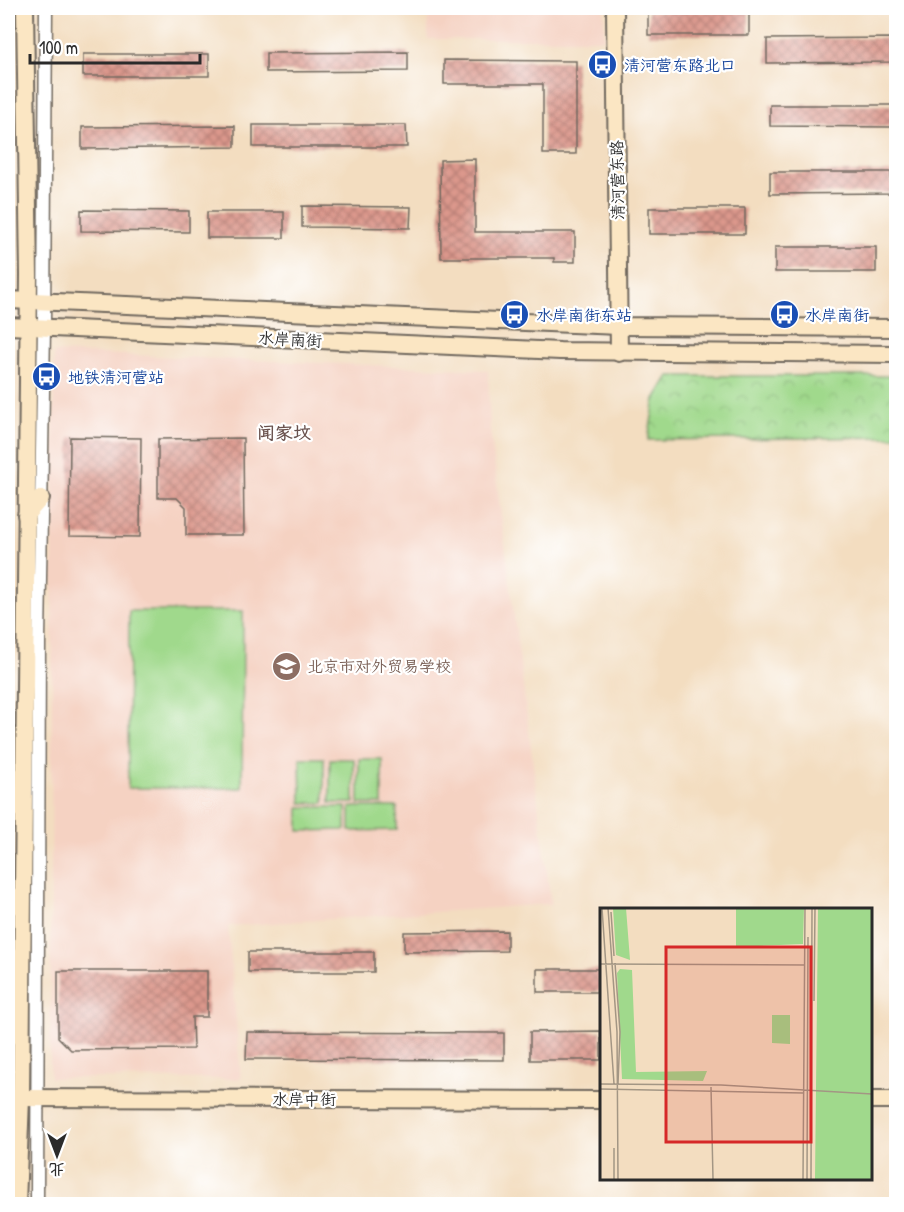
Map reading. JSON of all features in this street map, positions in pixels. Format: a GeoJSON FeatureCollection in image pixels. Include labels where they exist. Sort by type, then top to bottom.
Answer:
{"type":"FeatureCollection","features":[{"type":"Feature","properties":{"kind":"street"},"geometry":{"type":"LineString","coordinates":[[25,8],[37,301]]}},
{"type":"Feature","properties":{"kind":"street"},"geometry":{"type":"LineString","coordinates":[[17,1204],[14,1098],[26,515],[36,327],[46,8]]}},
{"type":"Feature","properties":{"kind":"street","name":"清河营东路"},"geometry":{"type":"LineString","coordinates":[[615,8],[619,353]]}},
{"type":"Feature","properties":{"kind":"street","name":"水岸南街"},"geometry":{"type":"LineString","coordinates":[[8,300],[618,326],[897,328]]}},
{"type":"Feature","properties":{"kind":"street","name":"水岸南街"},"geometry":{"type":"LineString","coordinates":[[8,326],[619,353],[897,354]]}},
{"type":"Feature","properties":{"kind":"street"},"geometry":{"type":"LineString","coordinates":[[36,327],[41,498],[37,1204]]}},
{"type":"Feature","properties":{"kind":"street"},"geometry":{"type":"LineString","coordinates":[[26,515],[41,498]]}},
{"type":"Feature","properties":{"kind":"street","name":"水岸中街"},"geometry":{"type":"LineString","coordinates":[[14,1098],[600,1100]]}},
{"type":"Feature","properties":{"kind":"street"},"geometry":{"type":"LineString","coordinates":[[871,1100],[897,1100]]}},
{"type":"Feature","properties":{"kind":"shaded area"},"geometry":{"type":"Polygon","coordinates":[[[428,8],[604,8],[604,39],[428,39],[428,8]]]}},
{"type":"Feature","properties":{"kind":"shaded area","name":"北京市对外贸易学校"},"geometry":{"type":"Polygon","coordinates":[[[54,352],[488,370],[490,428],[551,904],[228,926],[241,1079],[50,1078],[54,352]]]}},
{"type":"Feature","properties":{"kind":"green space"},"geometry":{"type":"Polygon","coordinates":[[[669,376],[896,376],[896,437],[648,440],[655,399],[669,376]]]}},
{"type":"Feature","properties":{"kind":"green space"},"geometry":{"type":"Polygon","coordinates":[[[129,611],[243,611],[242,788],[128,788],[129,611]]]}},
{"type":"Feature","properties":{"kind":"green space"},"geometry":{"type":"Polygon","coordinates":[[[300,758],[324,758],[324,803],[301,803],[300,758]]]}},
{"type":"Feature","properties":{"kind":"green space"},"geometry":{"type":"Polygon","coordinates":[[[330,759],[354,759],[354,803],[330,803],[330,759]]]}},
{"type":"Feature","properties":{"kind":"green space"},"geometry":{"type":"Polygon","coordinates":[[[359,759],[382,759],[382,804],[359,804],[359,759]]]}},
{"type":"Feature","properties":{"kind":"green space"},"geometry":{"type":"Polygon","coordinates":[[[299,807],[346,807],[346,830],[299,831],[299,807]]]}},
{"type":"Feature","properties":{"kind":"green space"},"geometry":{"type":"Polygon","coordinates":[[[350,807],[397,807],[397,830],[350,831],[350,807]]]}},
{"type":"Feature","properties":{"kind":"building"},"geometry":{"type":"Polygon","coordinates":[[[648,11],[749,11],[749,35],[648,35],[648,11]]]}},
{"type":"Feature","properties":{"kind":"building"},"geometry":{"type":"Polygon","coordinates":[[[893,38],[893,62],[767,63],[767,39],[893,38]]]}},
{"type":"Feature","properties":{"kind":"building"},"geometry":{"type":"Polygon","coordinates":[[[408,52],[408,71],[266,72],[266,53],[408,52]]]}},
{"type":"Feature","properties":{"kind":"building"},"geometry":{"type":"Polygon","coordinates":[[[83,54],[209,54],[209,76],[83,76],[83,54]]]}},
{"type":"Feature","properties":{"kind":"building"},"geometry":{"type":"Polygon","coordinates":[[[444,60],[576,61],[576,154],[543,154],[543,84],[444,84],[444,60]]]}},
{"type":"Feature","properties":{"kind":"building"},"geometry":{"type":"Polygon","coordinates":[[[770,105],[892,105],[892,127],[770,126],[770,105]]]}},
{"type":"Feature","properties":{"kind":"building"},"geometry":{"type":"Polygon","coordinates":[[[253,125],[406,125],[407,147],[253,147],[253,125]]]}},
{"type":"Feature","properties":{"kind":"building"},"geometry":{"type":"Polygon","coordinates":[[[235,126],[235,147],[82,149],[82,127],[235,126]]]}},
{"type":"Feature","properties":{"kind":"building"},"geometry":{"type":"Polygon","coordinates":[[[475,159],[475,232],[575,232],[575,262],[554,262],[554,258],[441,258],[440,160],[475,159]]]}},
{"type":"Feature","properties":{"kind":"building"},"geometry":{"type":"Polygon","coordinates":[[[770,172],[891,172],[892,193],[770,194],[770,172]]]}},
{"type":"Feature","properties":{"kind":"building"},"geometry":{"type":"Polygon","coordinates":[[[302,206],[411,207],[410,228],[302,227],[302,206]]]}},
{"type":"Feature","properties":{"kind":"building"},"geometry":{"type":"Polygon","coordinates":[[[649,208],[745,208],[745,234],[649,234],[649,208]]]}},
{"type":"Feature","properties":{"kind":"building"},"geometry":{"type":"Polygon","coordinates":[[[81,210],[189,211],[189,232],[81,231],[81,210]]]}},
{"type":"Feature","properties":{"kind":"building"},"geometry":{"type":"Polygon","coordinates":[[[207,212],[284,212],[284,238],[207,238],[207,212]]]}},
{"type":"Feature","properties":{"kind":"building"},"geometry":{"type":"Polygon","coordinates":[[[775,247],[876,247],[876,272],[775,272],[775,247]]]}},
{"type":"Feature","properties":{"kind":"building"},"geometry":{"type":"Polygon","coordinates":[[[70,437],[141,438],[140,537],[69,536],[70,437]]]}},
{"type":"Feature","properties":{"kind":"building"},"geometry":{"type":"Polygon","coordinates":[[[243,438],[244,535],[186,535],[186,507],[177,498],[158,498],[158,439],[243,438]]]}},
{"type":"Feature","properties":{"kind":"building"},"geometry":{"type":"Polygon","coordinates":[[[507,931],[507,951],[404,952],[404,932],[507,931]]]}},
{"type":"Feature","properties":{"kind":"building"},"geometry":{"type":"Polygon","coordinates":[[[248,952],[374,952],[374,972],[248,972],[248,952]]]}},
{"type":"Feature","properties":{"kind":"building"},"geometry":{"type":"Polygon","coordinates":[[[537,969],[600,969],[600,992],[537,992],[537,969]]]}},
{"type":"Feature","properties":{"kind":"building"},"geometry":{"type":"Polygon","coordinates":[[[58,971],[207,971],[207,1017],[192,1017],[193,1049],[71,1050],[58,1037],[58,971]]]}},
{"type":"Feature","properties":{"kind":"building"},"geometry":{"type":"Polygon","coordinates":[[[600,1031],[600,1060],[530,1060],[530,1032],[600,1031]]]}},
{"type":"Feature","properties":{"kind":"building"},"geometry":{"type":"Polygon","coordinates":[[[247,1032],[504,1033],[504,1060],[246,1059],[247,1032]]]}},
{"type":"Feature","properties":{"kind":"place","name":"清河营东路北口"},"geometry":{"type":"Point","coordinates":[603,65]}},
{"type":"Feature","properties":{"kind":"place","name":"水岸南街东站"},"geometry":{"type":"Point","coordinates":[515,315]}},
{"type":"Feature","properties":{"kind":"place","name":"水岸南街"},"geometry":{"type":"Point","coordinates":[784,315]}},
{"type":"Feature","properties":{"kind":"place","name":"地铁清河营站"},"geometry":{"type":"Point","coordinates":[47,377]}},
{"type":"Feature","properties":{"kind":"place","name":"北京市对外贸易学校"},"geometry":{"type":"Point","coordinates":[286,666]}},
{"type":"Feature","properties":{"kind":"district","name":"闻家坟"},"geometry":{"type":"Point","coordinates":[284,433]}}]}
